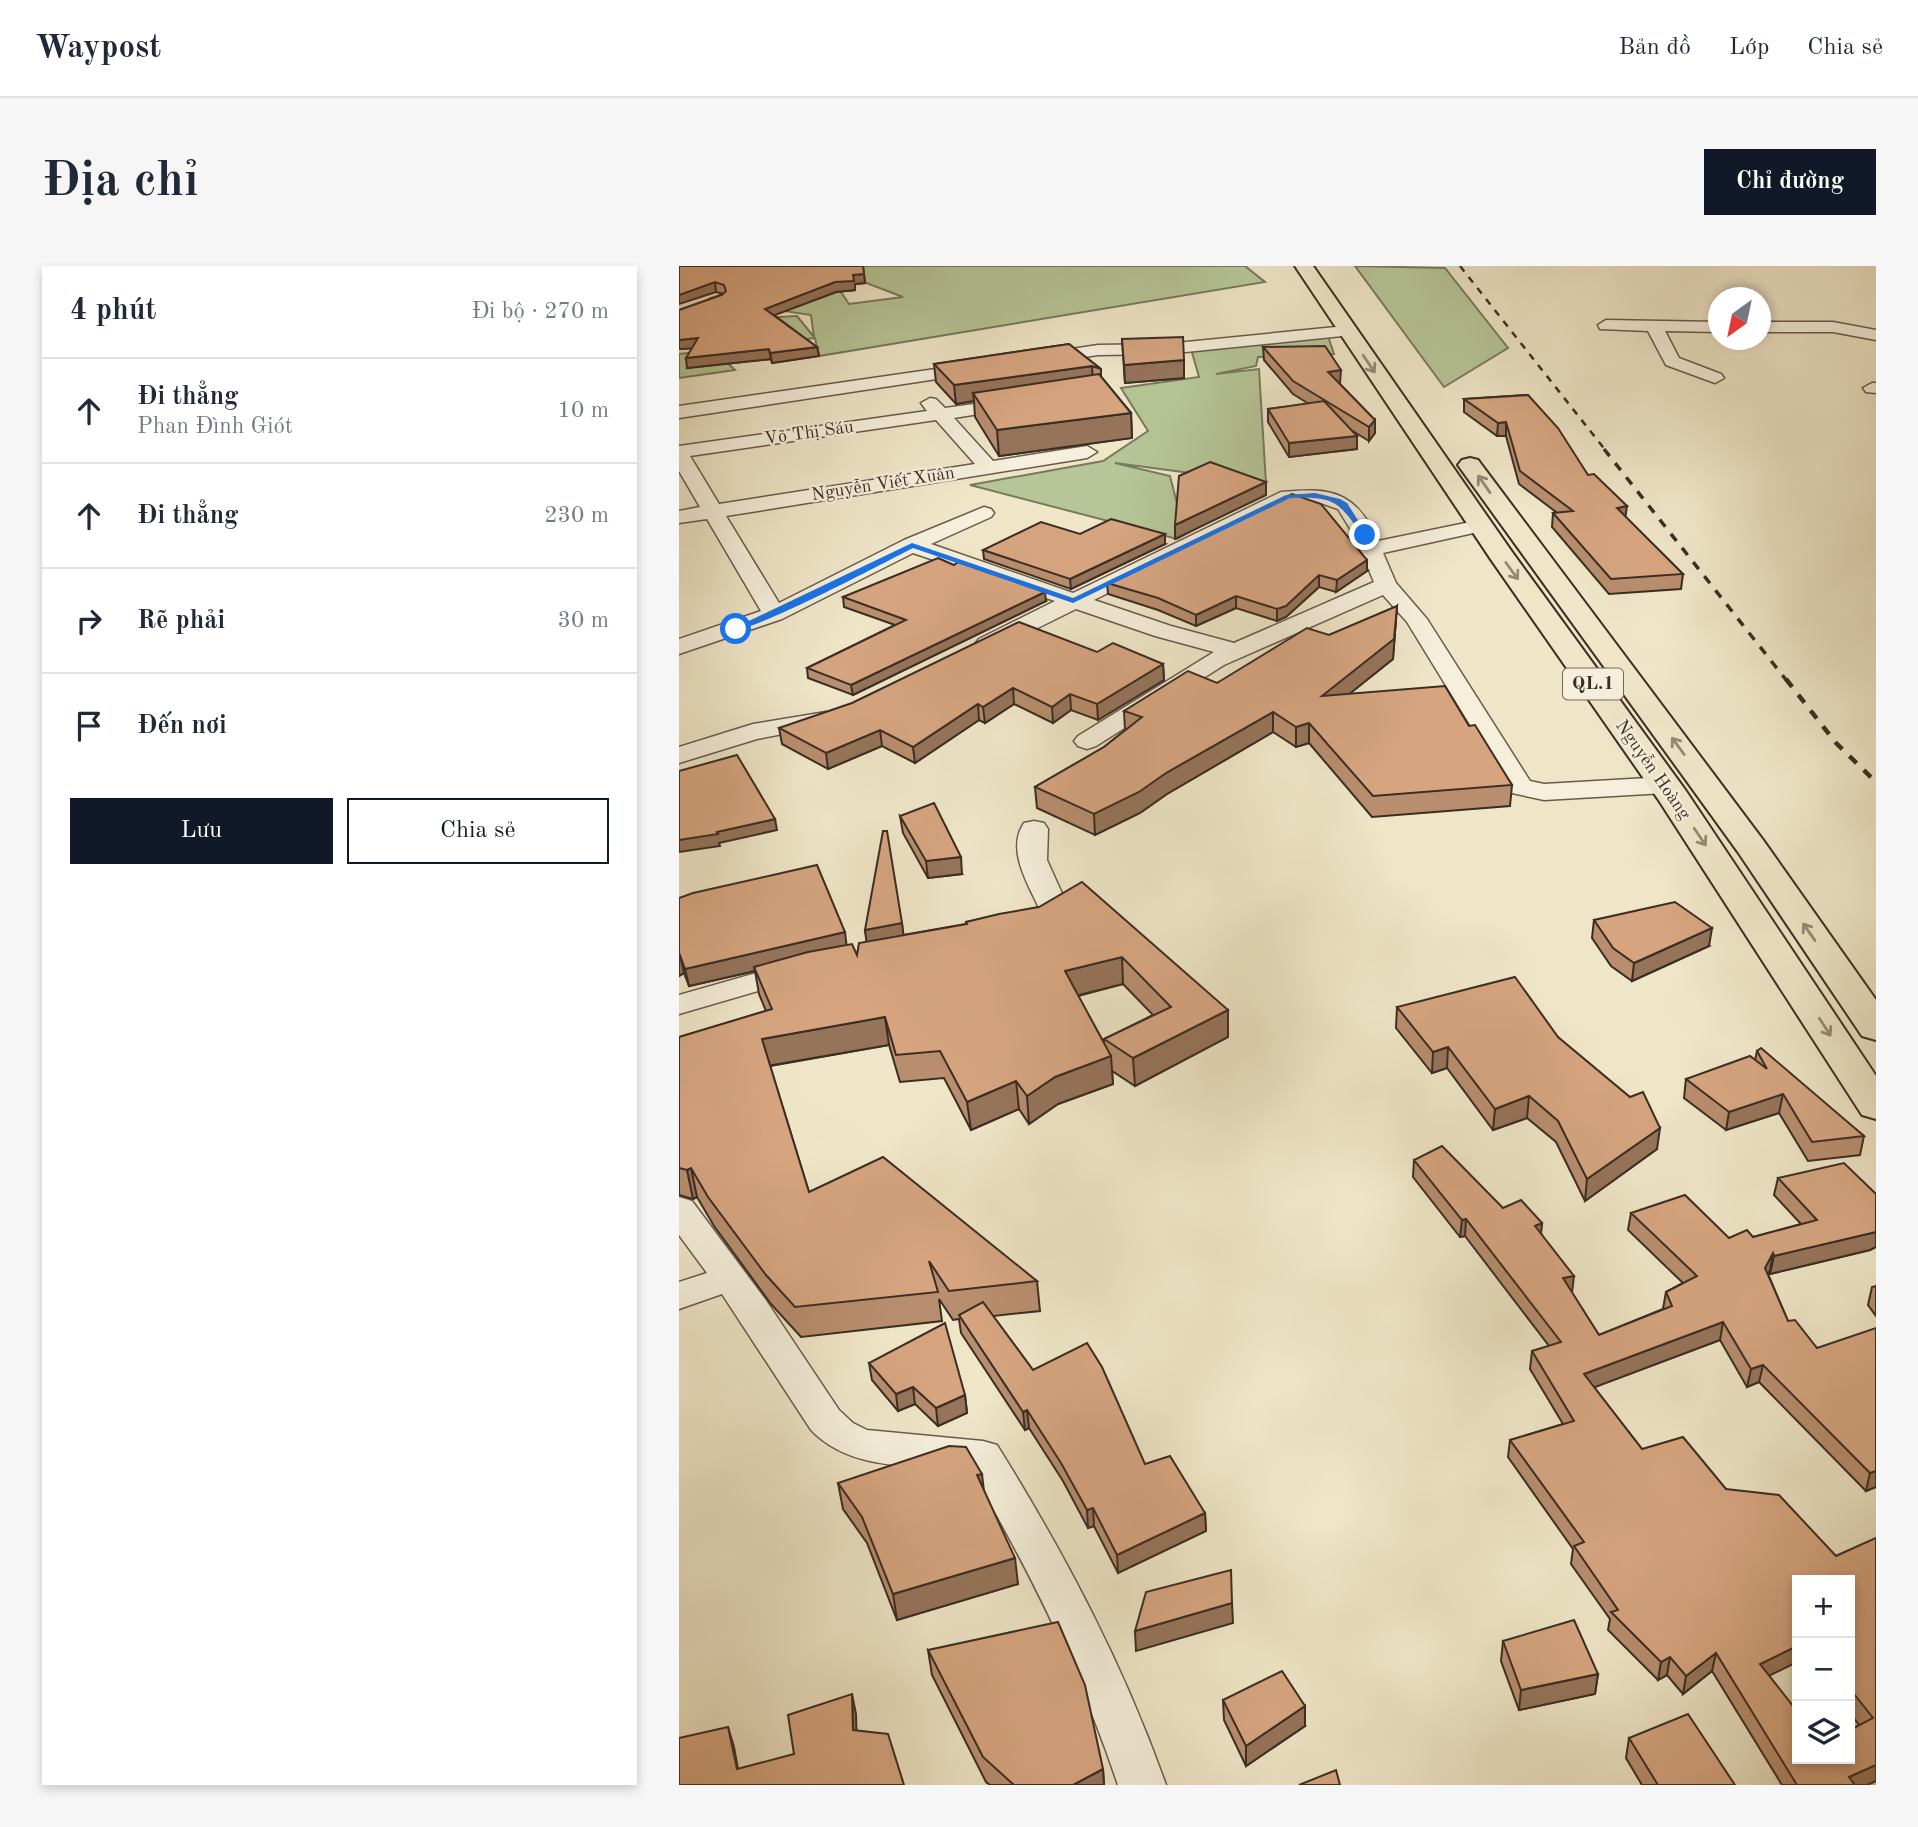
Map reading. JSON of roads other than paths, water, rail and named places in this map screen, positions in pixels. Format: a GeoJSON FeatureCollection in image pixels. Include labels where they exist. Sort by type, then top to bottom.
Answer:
{"type":"FeatureCollection","features":[{"type":"Feature","properties":{"kind":"highway","name":"Nguyễn Hoàng"},"geometry":{"type":"LineString","coordinates":[[1304,266],[1480,526],[1665,785],[1876,1106]]}},
{"type":"Feature","properties":{"kind":"highway","name":"Nguyễn Hoàng"},"geometry":{"type":"LineString","coordinates":[[1329,266],[1498,504],[1751,847],[1876,1028]]}},
{"type":"Feature","properties":{"kind":"street"},"geometry":{"type":"LineString","coordinates":[[1606,325],[1708,327]]}},
{"type":"Feature","properties":{"kind":"street"},"geometry":{"type":"LineString","coordinates":[[1654,326],[1672,361],[1715,378]]}},
{"type":"Feature","properties":{"kind":"street"},"geometry":{"type":"LineString","coordinates":[[1771,327],[1833,327],[1876,335]]}},
{"type":"Feature","properties":{"kind":"street"},"geometry":{"type":"LineString","coordinates":[[1019,362],[1098,350],[1166,349],[1346,331]]}},
{"type":"Feature","properties":{"kind":"street"},"geometry":{"type":"LineString","coordinates":[[679,412],[909,372],[992,366]]}},
{"type":"Feature","properties":{"kind":"street"},"geometry":{"type":"LineString","coordinates":[[909,372],[938,415],[989,468]]}},
{"type":"Feature","properties":{"kind":"street","name":"Võ Thị Sáu"},"geometry":{"type":"LineString","coordinates":[[679,453],[1041,399]]}},
{"type":"Feature","properties":{"kind":"street","name":"Nguyễn Viết Xuân"},"geometry":{"type":"LineString","coordinates":[[679,517],[1087,452]]}},
{"type":"Feature","properties":{"kind":"street"},"geometry":{"type":"LineString","coordinates":[[679,453],[711,512],[774,614]]}},
{"type":"Feature","properties":{"kind":"street"},"geometry":{"type":"LineString","coordinates":[[969,653],[1288,496],[1315,495],[1338,500],[1351,513],[1372,549],[1386,585],[1416,620],[1521,787],[1544,792],[1665,785]]}},
{"type":"Feature","properties":{"kind":"street"},"geometry":{"type":"LineString","coordinates":[[679,648],[774,614],[912,545],[984,513]]}},
{"type":"Feature","properties":{"kind":"street"},"geometry":{"type":"LineString","coordinates":[[1372,549],[1480,526]]}},
{"type":"Feature","properties":{"kind":"street"},"geometry":{"type":"LineString","coordinates":[[912,545],[1235,651]]}},
{"type":"Feature","properties":{"kind":"street"},"geometry":{"type":"LineString","coordinates":[[1087,741],[1187,677],[1235,651],[1386,585]]}},
{"type":"Feature","properties":{"kind":"street"},"geometry":{"type":"LineString","coordinates":[[679,755],[753,732],[818,721],[844,712]]}},
{"type":"Feature","properties":{"kind":"street"},"geometry":{"type":"LineString","coordinates":[[998,932],[1045,919],[1052,913],[1053,909],[1033,864],[1030,850],[1034,829]]}},
{"type":"Feature","properties":{"kind":"street"},"geometry":{"type":"LineString","coordinates":[[679,1005],[821,965]]}},
{"type":"Feature","properties":{"kind":"street"},"geometry":{"type":"LineString","coordinates":[[679,1209],[730,1278],[825,1420],[839,1434],[860,1445],[983,1456],[1021,1515],[1098,1667],[1123,1725],[1142,1785]]}},
{"type":"Feature","properties":{"kind":"street"},"geometry":{"type":"LineString","coordinates":[[679,1296],[730,1278]]}},
{"type":"Feature","properties":{"kind":"railway"},"geometry":{"type":"LineString","coordinates":[[1460,266],[1606,451]]}},
{"type":"Feature","properties":{"kind":"railway"},"geometry":{"type":"LineString","coordinates":[[1604,449],[1787,681]]}},
{"type":"Feature","properties":{"kind":"railway"},"geometry":{"type":"LineString","coordinates":[[1786,679],[1836,743],[1876,782]]}}]}
